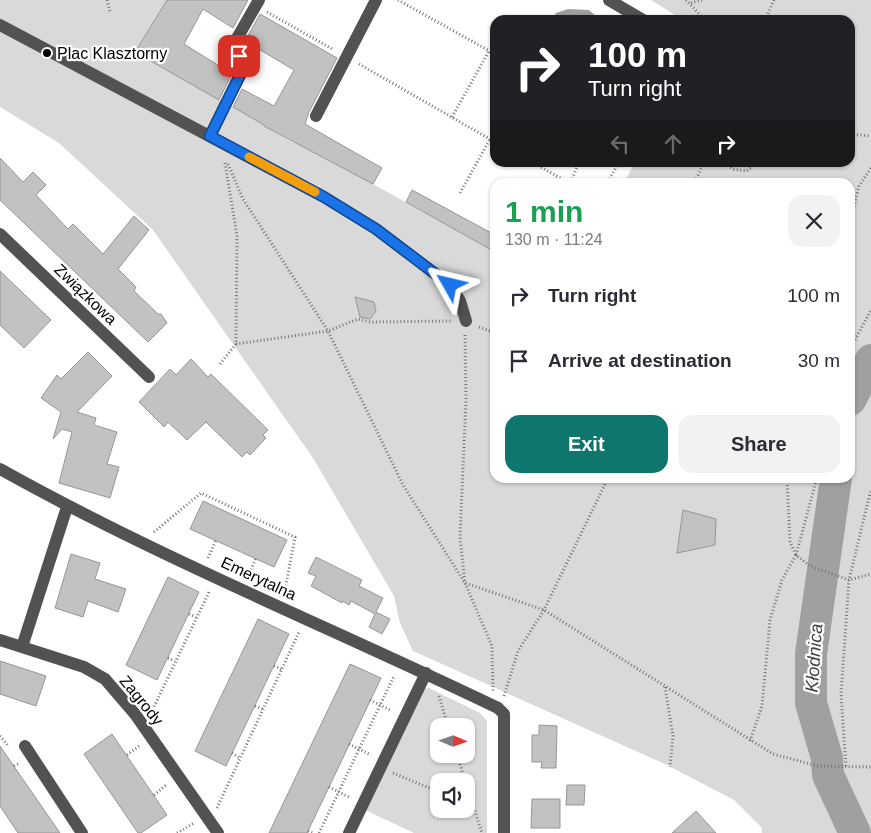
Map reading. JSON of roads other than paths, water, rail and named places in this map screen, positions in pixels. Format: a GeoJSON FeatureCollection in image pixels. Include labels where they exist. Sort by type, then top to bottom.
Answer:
{"type":"FeatureCollection","features":[{"type":"Feature","properties":{"kind":"street"},"geometry":{"type":"LineString","coordinates":[[316,116],[376,0]]}},
{"type":"Feature","properties":{"kind":"street"},"geometry":{"type":"LineString","coordinates":[[609,0],[634,15]]}},
{"type":"Feature","properties":{"kind":"street"},"geometry":{"type":"LineString","coordinates":[[210,136],[242,71],[236,40],[258,3]]}},
{"type":"Feature","properties":{"kind":"street"},"geometry":{"type":"LineString","coordinates":[[0,25],[324,197],[376,229],[450,285],[460,301],[466,321]]}},
{"type":"Feature","properties":{"kind":"street","name":"Związkowa"},"geometry":{"type":"LineString","coordinates":[[0,234],[149,377]]}},
{"type":"Feature","properties":{"kind":"street","name":"Emerytalna"},"geometry":{"type":"LineString","coordinates":[[0,469],[67,507],[282,607],[423,677],[501,711],[504,833]]}},
{"type":"Feature","properties":{"kind":"street"},"geometry":{"type":"LineString","coordinates":[[22,647],[67,507]]}},
{"type":"Feature","properties":{"kind":"street","name":"Zagrody"},"geometry":{"type":"LineString","coordinates":[[0,640],[84,668],[105,679],[135,714],[218,833]]}},
{"type":"Feature","properties":{"kind":"street"},"geometry":{"type":"LineString","coordinates":[[349,833],[423,677]]}},
{"type":"Feature","properties":{"kind":"street"},"geometry":{"type":"LineString","coordinates":[[25,746],[82,833]]}},
{"type":"Feature","properties":{"kind":"waterway","name":"Kłodnica"},"geometry":{"type":"LineString","coordinates":[[855,390],[871,360]]}},
{"type":"Feature","properties":{"kind":"waterway","name":"Kłodnica"},"geometry":{"type":"LineString","coordinates":[[835,483],[811,654],[811,703],[827,758],[828,775],[855,833]]}},
{"type":"Feature","properties":{"kind":"place","name":"Plac Klasztorny"},"geometry":{"type":"Point","coordinates":[47,53]}}]}
